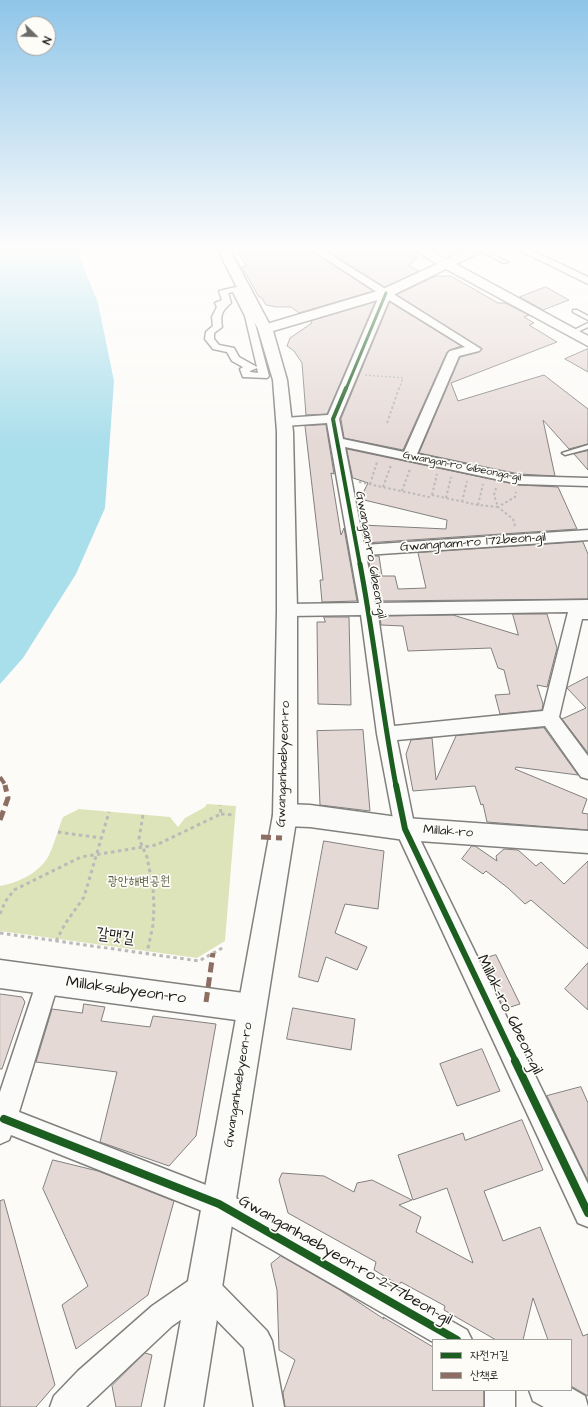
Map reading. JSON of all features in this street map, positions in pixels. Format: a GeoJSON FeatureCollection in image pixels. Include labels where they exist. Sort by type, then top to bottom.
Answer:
{"type":"FeatureCollection","features":[{"type":"Feature","properties":{"kind":"main road","name":"Gwanganhaebyeon-ro"},"geometry":{"type":"LineString","coordinates":[[184,1407],[204,1287],[220,1204],[251,1008],[285,815],[287,610],[284,422],[280,380],[265,329],[257,314]]}},
{"type":"Feature","properties":{"kind":"main road"},"geometry":{"type":"LineString","coordinates":[[265,329],[317,314]]}},
{"type":"Feature","properties":{"kind":"main road"},"geometry":{"type":"LineString","coordinates":[[536,314],[588,342]]}},
{"type":"Feature","properties":{"kind":"main road","name":"Millak-ro"},"geometry":{"type":"LineString","coordinates":[[285,815],[310,816],[405,829],[588,842]]}},
{"type":"Feature","properties":{"kind":"main road","name":"Millaksubyeon-ro"},"geometry":{"type":"LineString","coordinates":[[0,974],[251,1008]]}},
{"type":"Feature","properties":{"kind":"street"},"geometry":{"type":"LineString","coordinates":[[218,314],[216,317],[218,327],[210,332],[209,339],[216,347],[231,350],[235,359],[253,368],[245,369],[246,375],[264,376],[248,314]]}},
{"type":"Feature","properties":{"kind":"street"},"geometry":{"type":"LineString","coordinates":[[284,422],[334,419],[377,314]]}},
{"type":"Feature","properties":{"kind":"street"},"geometry":{"type":"LineString","coordinates":[[412,457],[454,353],[475,349],[419,314]]}},
{"type":"Feature","properties":{"kind":"street","name":"Gwangan-ro 61beon-gil"},"geometry":{"type":"LineString","coordinates":[[334,419],[369,609],[386,734],[405,829]]}},
{"type":"Feature","properties":{"kind":"street","name":"Gwangan-ro 61beonga-gil"},"geometry":{"type":"LineString","coordinates":[[338,442],[519,480],[588,482]]}},
{"type":"Feature","properties":{"kind":"street","name":"Gwangnam-ro 172beon-gil"},"geometry":{"type":"LineString","coordinates":[[358,550],[588,534]]}},
{"type":"Feature","properties":{"kind":"street"},"geometry":{"type":"LineString","coordinates":[[287,610],[584,610],[550,718]]}},
{"type":"Feature","properties":{"kind":"street"},"geometry":{"type":"LineString","coordinates":[[386,734],[550,718]]}},
{"type":"Feature","properties":{"kind":"street"},"geometry":{"type":"LineString","coordinates":[[550,718],[588,772]]}},
{"type":"Feature","properties":{"kind":"street","name":"Millak-ro 6beon-gil"},"geometry":{"type":"LineString","coordinates":[[405,829],[588,1213]]}},
{"type":"Feature","properties":{"kind":"street"},"geometry":{"type":"LineString","coordinates":[[2,1125],[48,981]]}},
{"type":"Feature","properties":{"kind":"street","name":"Gwanganhaebyeon-ro 277beon-gil"},"geometry":{"type":"LineString","coordinates":[[2,1125],[220,1204],[455,1339]]}},
{"type":"Feature","properties":{"kind":"street"},"geometry":{"type":"LineString","coordinates":[[65,1407],[89,1382],[162,1316],[204,1287],[257,1341],[269,1407]]}},
{"type":"Feature","properties":{"kind":"street"},"geometry":{"type":"LineString","coordinates":[[500,1391],[500,1407]]}},
{"type":"Feature","properties":{"kind":"street"},"geometry":{"type":"LineString","coordinates":[[546,1391],[574,1407]]}},
{"type":"Feature","properties":{"kind":"lane"},"geometry":{"type":"LineString","coordinates":[[571,333],[588,326]]}},
{"type":"Feature","properties":{"kind":"lane"},"geometry":{"type":"LineString","coordinates":[[565,453],[588,447]]}},
{"type":"Feature","properties":{"kind":"path"},"geometry":{"type":"LineString","coordinates":[[353,373],[403,378],[387,423]]}},
{"type":"Feature","properties":{"kind":"path"},"geometry":{"type":"LineString","coordinates":[[370,484],[380,451]]}},
{"type":"Feature","properties":{"kind":"path"},"geometry":{"type":"LineString","coordinates":[[383,487],[396,454]]}},
{"type":"Feature","properties":{"kind":"path"},"geometry":{"type":"LineString","coordinates":[[402,491],[412,457]]}},
{"type":"Feature","properties":{"kind":"path"},"geometry":{"type":"LineString","coordinates":[[432,495],[440,463]]}},
{"type":"Feature","properties":{"kind":"path"},"geometry":{"type":"LineString","coordinates":[[446,498],[454,466]]}},
{"type":"Feature","properties":{"kind":"path"},"geometry":{"type":"LineString","coordinates":[[462,502],[470,470]]}},
{"type":"Feature","properties":{"kind":"path"},"geometry":{"type":"LineString","coordinates":[[478,505],[485,473]]}},
{"type":"Feature","properties":{"kind":"path"},"geometry":{"type":"LineString","coordinates":[[499,476],[494,495],[498,507],[513,519],[518,540]]}},
{"type":"Feature","properties":{"kind":"path"},"geometry":{"type":"LineString","coordinates":[[345,479],[429,497],[432,495],[478,505],[498,507],[515,497],[519,480]]}},
{"type":"Feature","properties":{"kind":"path"},"geometry":{"type":"LineString","coordinates":[[220,805],[221,814]]}},
{"type":"Feature","properties":{"kind":"path"},"geometry":{"type":"LineString","coordinates":[[56,941],[60,930],[78,908],[84,897],[109,812]]}},
{"type":"Feature","properties":{"kind":"path"},"geometry":{"type":"LineString","coordinates":[[0,914],[5,902],[14,890],[82,856],[156,846],[221,814],[235,815]]}},
{"type":"Feature","properties":{"kind":"path"},"geometry":{"type":"LineString","coordinates":[[143,815],[139,830],[142,849],[147,857],[153,900],[153,924],[147,954]]}},
{"type":"Feature","properties":{"kind":"path"},"geometry":{"type":"LineString","coordinates":[[58,832],[101,838]]}},
{"type":"Feature","properties":{"kind":"green space","name":"광안해변공원"},"geometry":{"type":"Polygon","coordinates":[[[207,804],[236,806],[225,941],[197,958],[0,931],[0,886],[7,885],[28,876],[40,867],[49,855],[63,817],[79,809],[170,817],[178,827],[185,818],[205,807],[207,804]]]}},
{"type":"Feature","properties":{"kind":"water"},"geometry":{"type":"Polygon","coordinates":[[[0,314],[100,314],[114,381],[105,508],[76,574],[23,658],[0,684],[0,314]]]}},
{"type":"Feature","properties":{"kind":"building"},"geometry":{"type":"Polygon","coordinates":[[[336,314],[370,314],[327,414],[306,415],[302,363],[294,351],[287,346],[290,338],[312,323],[311,321],[336,314]]]}},
{"type":"Feature","properties":{"kind":"building"},"geometry":{"type":"Polygon","coordinates":[[[385,314],[409,314],[461,346],[447,352],[403,450],[344,438],[341,419],[385,314]]]}},
{"type":"Feature","properties":{"kind":"building"},"geometry":{"type":"Polygon","coordinates":[[[426,314],[526,314],[529,315],[524,317],[534,323],[529,325],[557,342],[451,383],[458,401],[544,375],[588,409],[588,444],[569,449],[543,420],[555,476],[519,474],[419,453],[460,357],[479,352],[482,349],[426,314]]]}},
{"type":"Feature","properties":{"kind":"building"},"geometry":{"type":"Polygon","coordinates":[[[588,349],[588,372],[565,359],[588,349]]]}},
{"type":"Feature","properties":{"kind":"building"},"geometry":{"type":"Polygon","coordinates":[[[326,425],[334,474],[331,473],[341,535],[344,528],[357,601],[322,602],[320,580],[323,580],[305,426],[326,425]]]}},
{"type":"Feature","properties":{"kind":"building"},"geometry":{"type":"Polygon","coordinates":[[[347,449],[519,485],[558,487],[577,529],[365,543],[362,525],[446,529],[447,520],[360,499],[368,483],[353,478],[347,449]]]}},
{"type":"Feature","properties":{"kind":"building"},"geometry":{"type":"Polygon","coordinates":[[[588,451],[588,470],[574,454],[588,451]]]}},
{"type":"Feature","properties":{"kind":"building"},"geometry":{"type":"Polygon","coordinates":[[[583,542],[588,554],[588,599],[376,601],[368,556],[379,556],[382,576],[395,576],[398,589],[426,588],[418,553],[583,542]]]}},
{"type":"Feature","properties":{"kind":"building"},"geometry":{"type":"Polygon","coordinates":[[[513,614],[547,614],[557,648],[547,687],[537,685],[543,704],[542,710],[500,714],[495,695],[510,694],[504,670],[498,668],[491,648],[408,651],[403,626],[381,625],[380,616],[453,615],[518,635],[513,614]]]}},
{"type":"Feature","properties":{"kind":"building"},"geometry":{"type":"Polygon","coordinates":[[[324,617],[349,617],[351,705],[318,704],[317,622],[325,622],[324,617]]]}},
{"type":"Feature","properties":{"kind":"building"},"geometry":{"type":"Polygon","coordinates":[[[588,677],[588,753],[562,719],[586,708],[567,688],[588,677]]]}},
{"type":"Feature","properties":{"kind":"building"},"geometry":{"type":"Polygon","coordinates":[[[544,728],[578,775],[516,767],[515,769],[587,799],[582,813],[588,814],[588,830],[487,822],[483,804],[481,805],[475,786],[413,791],[406,754],[411,740],[432,738],[436,780],[456,736],[544,728]]]}},
{"type":"Feature","properties":{"kind":"building"},"geometry":{"type":"Polygon","coordinates":[[[363,730],[370,811],[320,805],[317,731],[363,730]]]}},
{"type":"Feature","properties":{"kind":"building"},"geometry":{"type":"Polygon","coordinates":[[[324,841],[384,851],[378,909],[345,904],[335,933],[367,947],[357,970],[326,957],[318,982],[299,977],[324,841]]]}},
{"type":"Feature","properties":{"kind":"building"},"geometry":{"type":"Polygon","coordinates":[[[472,846],[475,846],[497,861],[496,856],[504,849],[518,850],[536,866],[541,862],[564,884],[588,861],[588,949],[531,900],[525,904],[508,888],[486,871],[483,874],[462,859],[472,846]]]}},
{"type":"Feature","properties":{"kind":"building"},"geometry":{"type":"Polygon","coordinates":[[[496,955],[520,1004],[504,1009],[480,960],[496,955]]]}},
{"type":"Feature","properties":{"kind":"building"},"geometry":{"type":"Polygon","coordinates":[[[588,963],[588,1010],[565,989],[588,963]]]}},
{"type":"Feature","properties":{"kind":"building"},"geometry":{"type":"Polygon","coordinates":[[[0,994],[22,997],[25,1002],[2,1069],[0,1069],[0,994]]]}},
{"type":"Feature","properties":{"kind":"building"},"geometry":{"type":"Polygon","coordinates":[[[84,1004],[105,1007],[101,1021],[150,1027],[153,1016],[216,1024],[196,1136],[169,1166],[100,1142],[117,1072],[36,1062],[52,1009],[82,1013],[84,1004]]]}},
{"type":"Feature","properties":{"kind":"building"},"geometry":{"type":"Polygon","coordinates":[[[293,1008],[355,1019],[351,1050],[287,1039],[293,1008]]]}},
{"type":"Feature","properties":{"kind":"building"},"geometry":{"type":"Polygon","coordinates":[[[482,1049],[500,1091],[457,1106],[440,1064],[482,1049]]]}},
{"type":"Feature","properties":{"kind":"building"},"geometry":{"type":"Polygon","coordinates":[[[581,1087],[588,1103],[588,1181],[547,1096],[581,1087]]]}},
{"type":"Feature","properties":{"kind":"building"},"geometry":{"type":"Polygon","coordinates":[[[522,1120],[543,1170],[484,1191],[503,1241],[540,1227],[583,1336],[588,1334],[588,1396],[572,1387],[572,1339],[548,1339],[533,1298],[523,1339],[494,1339],[444,1310],[445,1306],[401,1282],[399,1285],[374,1270],[376,1262],[288,1213],[279,1180],[282,1173],[324,1176],[354,1192],[357,1183],[372,1180],[412,1200],[399,1205],[421,1217],[416,1232],[473,1263],[447,1188],[413,1200],[398,1155],[463,1133],[465,1140],[522,1120]]]}},
{"type":"Feature","properties":{"kind":"building"},"geometry":{"type":"Polygon","coordinates":[[[53,1160],[98,1171],[174,1201],[148,1295],[76,1349],[62,1305],[88,1286],[43,1189],[53,1160]]]}},
{"type":"Feature","properties":{"kind":"building"},"geometry":{"type":"Polygon","coordinates":[[[4,1200],[55,1385],[36,1407],[0,1407],[0,1201],[4,1200]]]}},
{"type":"Feature","properties":{"kind":"building"},"geometry":{"type":"Polygon","coordinates":[[[281,1256],[432,1346],[432,1391],[484,1391],[484,1407],[285,1407],[283,1393],[295,1360],[279,1350],[277,1290],[271,1264],[281,1256]]]}},
{"type":"Feature","properties":{"kind":"building"},"geometry":{"type":"Polygon","coordinates":[[[145,1353],[152,1355],[141,1407],[116,1407],[112,1386],[145,1353]]]}},
{"type":"Feature","properties":{"kind":"marked path"},"geometry":{"type":"LineString","coordinates":[[0,777],[7,787],[8,793],[7,803],[0,820]]}},
{"type":"Feature","properties":{"kind":"marked path"},"geometry":{"type":"LineString","coordinates":[[261,837],[282,838]]}},
{"type":"Feature","properties":{"kind":"marked path"},"geometry":{"type":"LineString","coordinates":[[206,1002],[213,953]]}},
{"type":"Feature","properties":{"kind":"cycle path"},"geometry":{"type":"LineString","coordinates":[[377,314],[333,419],[369,612],[386,734],[405,829],[588,1213]]}},
{"type":"Feature","properties":{"kind":"cycle path"},"geometry":{"type":"LineString","coordinates":[[4,1119],[219,1204],[455,1339]]}}]}
